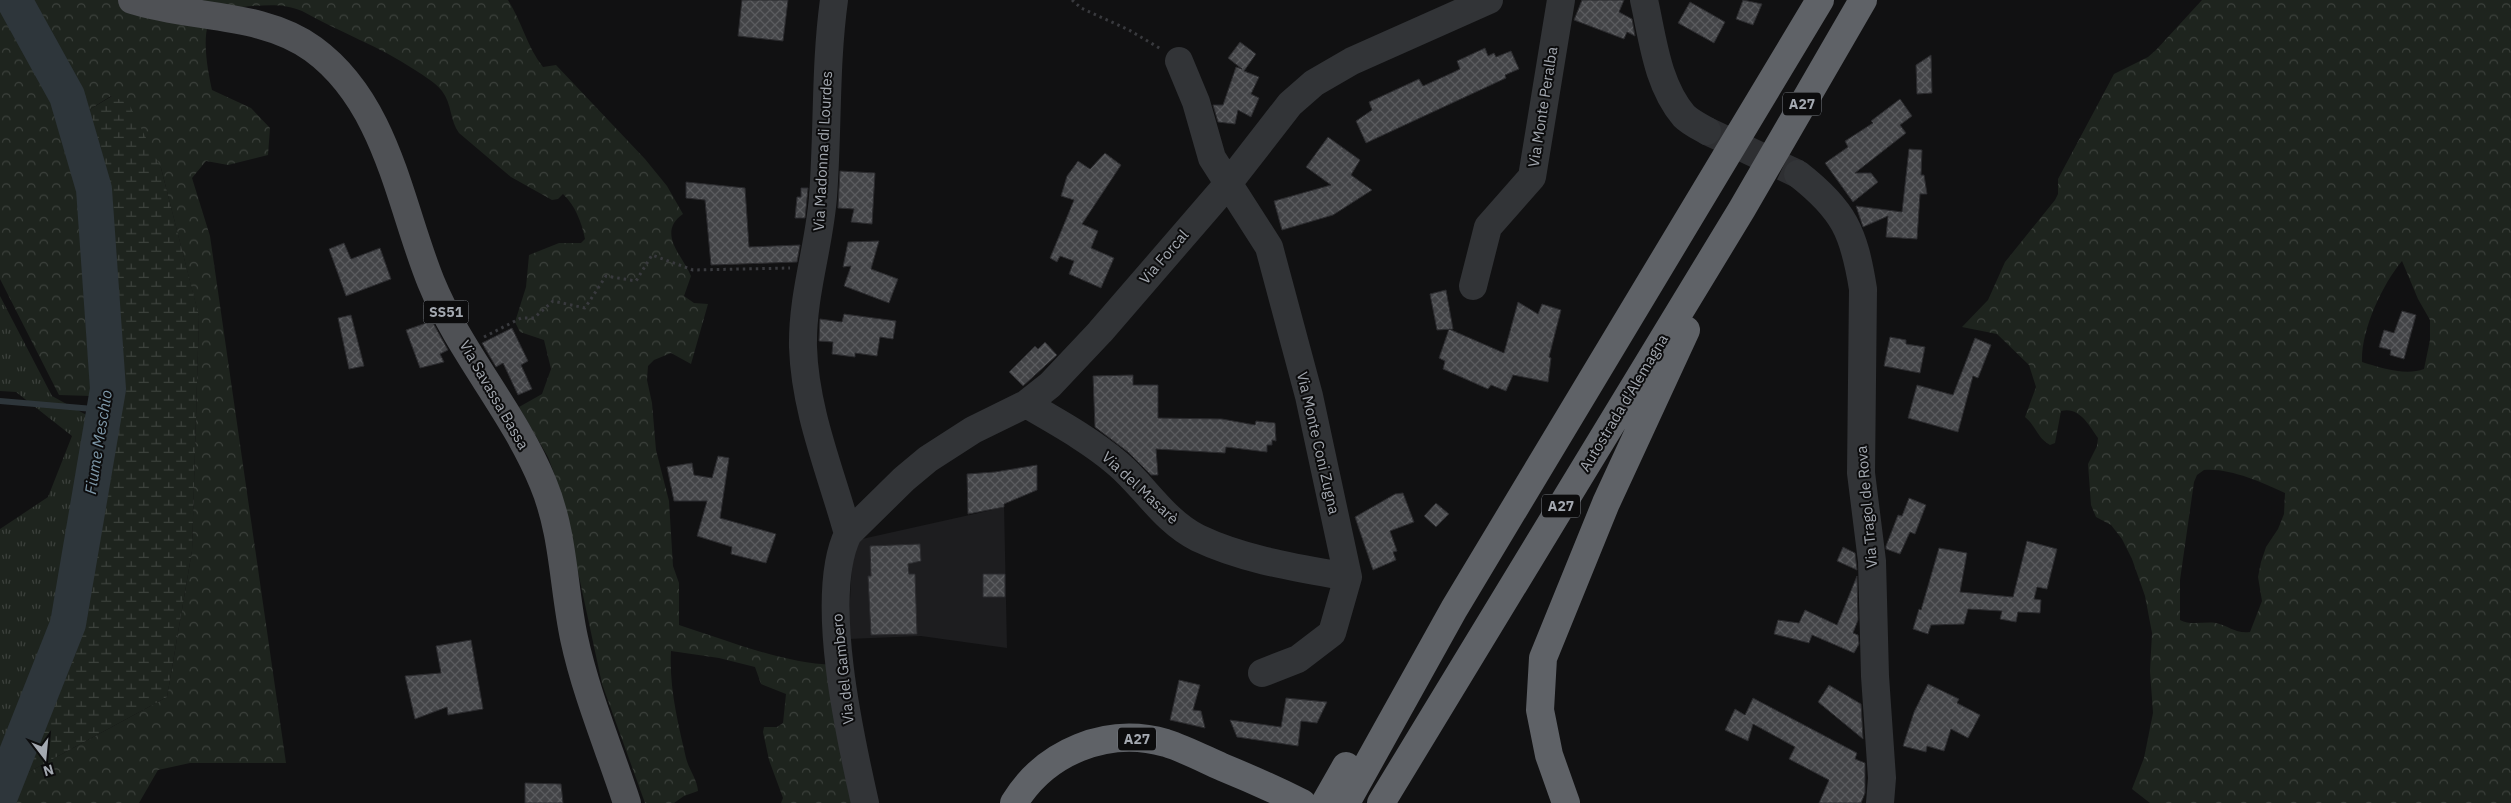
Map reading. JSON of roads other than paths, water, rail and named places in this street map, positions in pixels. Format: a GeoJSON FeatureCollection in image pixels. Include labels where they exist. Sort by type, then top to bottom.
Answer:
{"type":"FeatureCollection","features":[{"type":"Feature","properties":{"kind":"highway","name":"A27"},"geometry":{"type":"LineString","coordinates":[[1346,803],[1454,609],[1820,0]]}},
{"type":"Feature","properties":{"kind":"highway","name":"Autostrada d'Alemagna"},"geometry":{"type":"LineString","coordinates":[[1381,803],[1742,209],[1863,0]]}},
{"type":"Feature","properties":{"kind":"highway","name":"A27"},"geometry":{"type":"LineString","coordinates":[[1566,803],[1549,755],[1540,710],[1543,658],[1606,503],[1742,209]]}},
{"type":"Feature","properties":{"kind":"highway","name":"A27"},"geometry":{"type":"LineString","coordinates":[[1325,803],[1384,700],[1454,609]]}},
{"type":"Feature","properties":{"kind":"highway","name":"A27"},"geometry":{"type":"LineString","coordinates":[[1014,803],[1024,786],[1046,764],[1073,749],[1103,740],[1134,739],[1165,743],[1274,789],[1302,803]]}},
{"type":"Feature","properties":{"kind":"main road","name":"Via Savassa Bassa"},"geometry":{"type":"LineString","coordinates":[[132,0],[277,30],[301,41],[333,66],[359,98],[377,131],[432,286],[520,438],[548,495],[560,537],[574,638],[591,697],[627,803]]}},
{"type":"Feature","properties":{"kind":"street","name":"Via Madonna di Lourdes"},"geometry":{"type":"LineString","coordinates":[[834,0],[828,46],[823,197],[817,241],[805,295],[803,347],[808,394],[819,441],[848,534]]}},
{"type":"Feature","properties":{"kind":"street","name":"Via Forcal"},"geometry":{"type":"LineString","coordinates":[[848,534],[904,479],[928,459],[973,430],[1026,404],[1050,385],[1100,332],[1227,185],[1290,104],[1314,83],[1352,61],[1489,0]]}},
{"type":"Feature","properties":{"kind":"street","name":"Via Monte Peralba"},"geometry":{"type":"LineString","coordinates":[[1473,286],[1488,227],[1532,177],[1561,0]]}},
{"type":"Feature","properties":{"kind":"street"},"geometry":{"type":"LineString","coordinates":[[1644,0],[1662,77],[1670,94],[1685,117],[1707,131]]}},
{"type":"Feature","properties":{"kind":"street","name":"Via Monte Coni Zugna"},"geometry":{"type":"LineString","coordinates":[[1179,61],[1196,102],[1212,158],[1227,185],[1269,247],[1309,396],[1348,577],[1332,633],[1298,659],[1262,673]]}},
{"type":"Feature","properties":{"kind":"street","name":"Via Tragol de Rova"},"geometry":{"type":"LineString","coordinates":[[1798,174],[1824,194],[1839,214],[1851,236],[1856,251],[1863,289],[1861,474],[1872,561],[1875,676],[1882,778],[1880,803]]}},
{"type":"Feature","properties":{"kind":"street","name":"Via del Masarè"},"geometry":{"type":"LineString","coordinates":[[1026,404],[1076,433],[1118,464],[1156,506],[1196,537],[1228,550],[1294,568],[1348,577]]}},
{"type":"Feature","properties":{"kind":"street","name":"Via del Gambero"},"geometry":{"type":"LineString","coordinates":[[848,534],[843,544],[836,601],[843,692],[865,803]]}},
{"type":"Feature","properties":{"kind":"waterway","name":"Fiume Meschio"},"geometry":{"type":"LineString","coordinates":[[0,796],[68,624],[108,389],[94,189],[67,96],[14,0]]}},
{"type":"Feature","properties":{"kind":"waterway"},"geometry":{"type":"LineString","coordinates":[[0,401],[105,410]]}},
{"type":"Feature","properties":{"kind":"tunnel"},"geometry":{"type":"LineString","coordinates":[[1707,131],[1798,174]]}}]}
